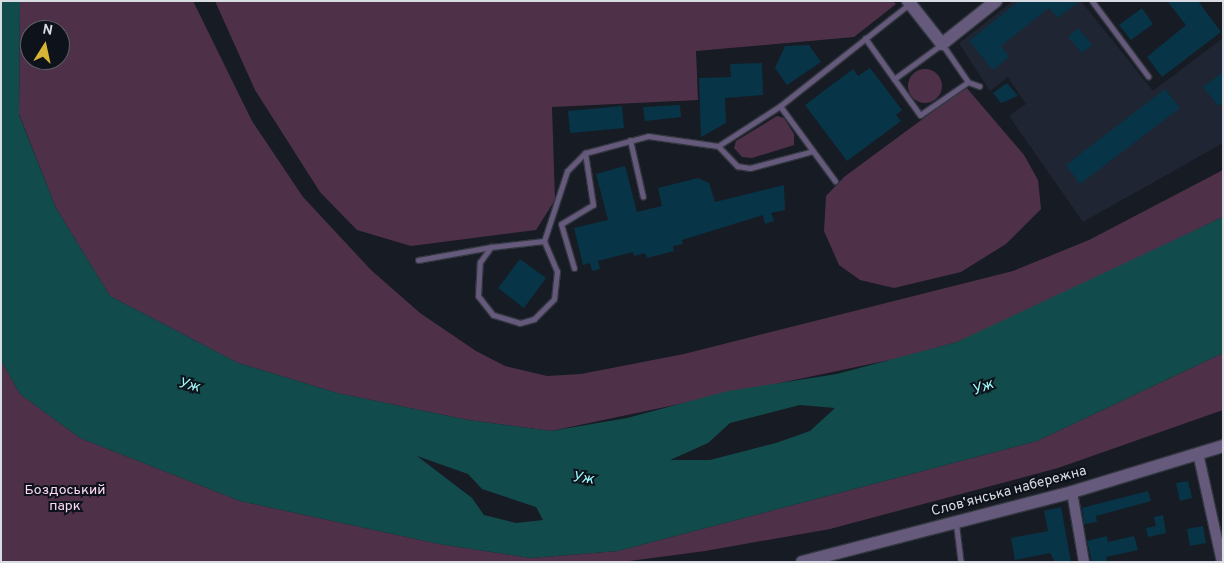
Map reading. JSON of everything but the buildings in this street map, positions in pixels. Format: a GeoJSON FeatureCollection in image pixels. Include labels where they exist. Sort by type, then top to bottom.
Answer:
{"type":"FeatureCollection","features":[{"type":"Feature","properties":{"kind":"street"},"geometry":{"type":"LineString","coordinates":[[909,2],[942,44],[996,1]]}},
{"type":"Feature","properties":{"kind":"street","name":"Словʼянська набережна"},"geometry":{"type":"LineString","coordinates":[[802,562],[1072,492],[1223,446]]}},
{"type":"Feature","properties":{"kind":"street"},"geometry":{"type":"LineString","coordinates":[[1198,453],[1222,562]]}},
{"type":"Feature","properties":{"kind":"street"},"geometry":{"type":"LineString","coordinates":[[1072,492],[1084,562]]}},
{"type":"Feature","properties":{"kind":"lane"},"geometry":{"type":"LineString","coordinates":[[1092,1],[1148,76]]}},
{"type":"Feature","properties":{"kind":"lane"},"geometry":{"type":"LineString","coordinates":[[718,146],[780,106],[909,2]]}},
{"type":"Feature","properties":{"kind":"lane"},"geometry":{"type":"LineString","coordinates":[[865,38],[920,115],[968,82]]}},
{"type":"Feature","properties":{"kind":"lane"},"geometry":{"type":"LineString","coordinates":[[894,79],[942,44],[968,82],[979,86]]}},
{"type":"Feature","properties":{"kind":"lane"},"geometry":{"type":"LineString","coordinates":[[780,106],[835,181]]}},
{"type":"Feature","properties":{"kind":"lane"},"geometry":{"type":"LineString","coordinates":[[491,247],[480,262],[478,296],[493,315],[520,323],[546,310],[558,288],[557,271],[544,241],[568,171],[585,153],[648,136],[718,146],[737,166],[750,168],[813,151]]}},
{"type":"Feature","properties":{"kind":"lane"},"geometry":{"type":"LineString","coordinates":[[630,140],[643,197]]}},
{"type":"Feature","properties":{"kind":"lane"},"geometry":{"type":"LineString","coordinates":[[574,268],[561,224],[593,205],[585,153]]}},
{"type":"Feature","properties":{"kind":"lane"},"geometry":{"type":"LineString","coordinates":[[418,260],[491,247],[544,241]]}},
{"type":"Feature","properties":{"kind":"lane"},"geometry":{"type":"LineString","coordinates":[[956,523],[961,562]]}},
{"type":"Feature","properties":{"kind":"shaded area"},"geometry":{"type":"Polygon","coordinates":[[[1013,1],[1081,1],[1153,91],[1223,38],[1223,143],[1083,222],[1009,116],[1026,104],[1008,77],[990,91],[959,43],[1013,1]]]}},
{"type":"Feature","properties":{"kind":"green space"},"geometry":{"type":"Polygon","coordinates":[[[20,1],[193,1],[252,121],[303,197],[371,270],[420,313],[476,351],[505,366],[547,376],[581,374],[684,354],[1013,271],[1089,240],[1223,170],[1223,217],[1013,319],[957,342],[899,358],[551,431],[468,420],[337,393],[238,363],[110,296],[56,208],[19,114],[20,1]]]}},
{"type":"Feature","properties":{"kind":"green space"},"geometry":{"type":"Polygon","coordinates":[[[215,1],[893,1],[896,4],[854,37],[696,51],[698,100],[552,107],[555,200],[536,230],[411,246],[357,230],[320,192],[255,90],[215,1]]]}},
{"type":"Feature","properties":{"kind":"green space"},"geometry":{"type":"Polygon","coordinates":[[[925,69],[932,70],[937,74],[941,79],[941,93],[937,98],[932,102],[925,103],[918,102],[913,98],[909,93],[908,86],[909,79],[913,74],[918,70],[925,69]]]}},
{"type":"Feature","properties":{"kind":"green space"},"geometry":{"type":"Polygon","coordinates":[[[966,87],[1024,155],[1038,180],[1041,209],[1006,244],[961,272],[894,288],[860,280],[839,265],[824,231],[826,196],[844,177],[966,87]]]}},
{"type":"Feature","properties":{"kind":"green space"},"geometry":{"type":"Polygon","coordinates":[[[777,116],[784,118],[794,134],[794,145],[752,158],[742,157],[734,148],[736,141],[777,116]]]}},
{"type":"Feature","properties":{"kind":"green space","name":"Боздоський парк"},"geometry":{"type":"Polygon","coordinates":[[[1223,353],[1223,410],[1058,468],[830,529],[705,551],[622,562],[1,562],[1,360],[20,394],[80,438],[240,501],[439,544],[531,558],[618,551],[1037,441],[1223,353]]]}},
{"type":"Feature","properties":{"kind":"water","name":"Уж"},"geometry":{"type":"Polygon","coordinates":[[[1,1],[20,1],[19,115],[56,208],[110,296],[238,363],[337,393],[468,420],[551,431],[627,418],[728,391],[837,374],[957,342],[1223,217],[1223,353],[1037,441],[618,551],[531,558],[439,544],[240,501],[80,438],[20,394],[1,360],[1,1]],[[800,405],[730,423],[708,443],[670,460],[710,460],[776,443],[810,431],[835,408],[800,405]],[[417,456],[472,498],[484,515],[516,523],[543,520],[536,507],[482,489],[468,474],[417,456]]]}}]}
